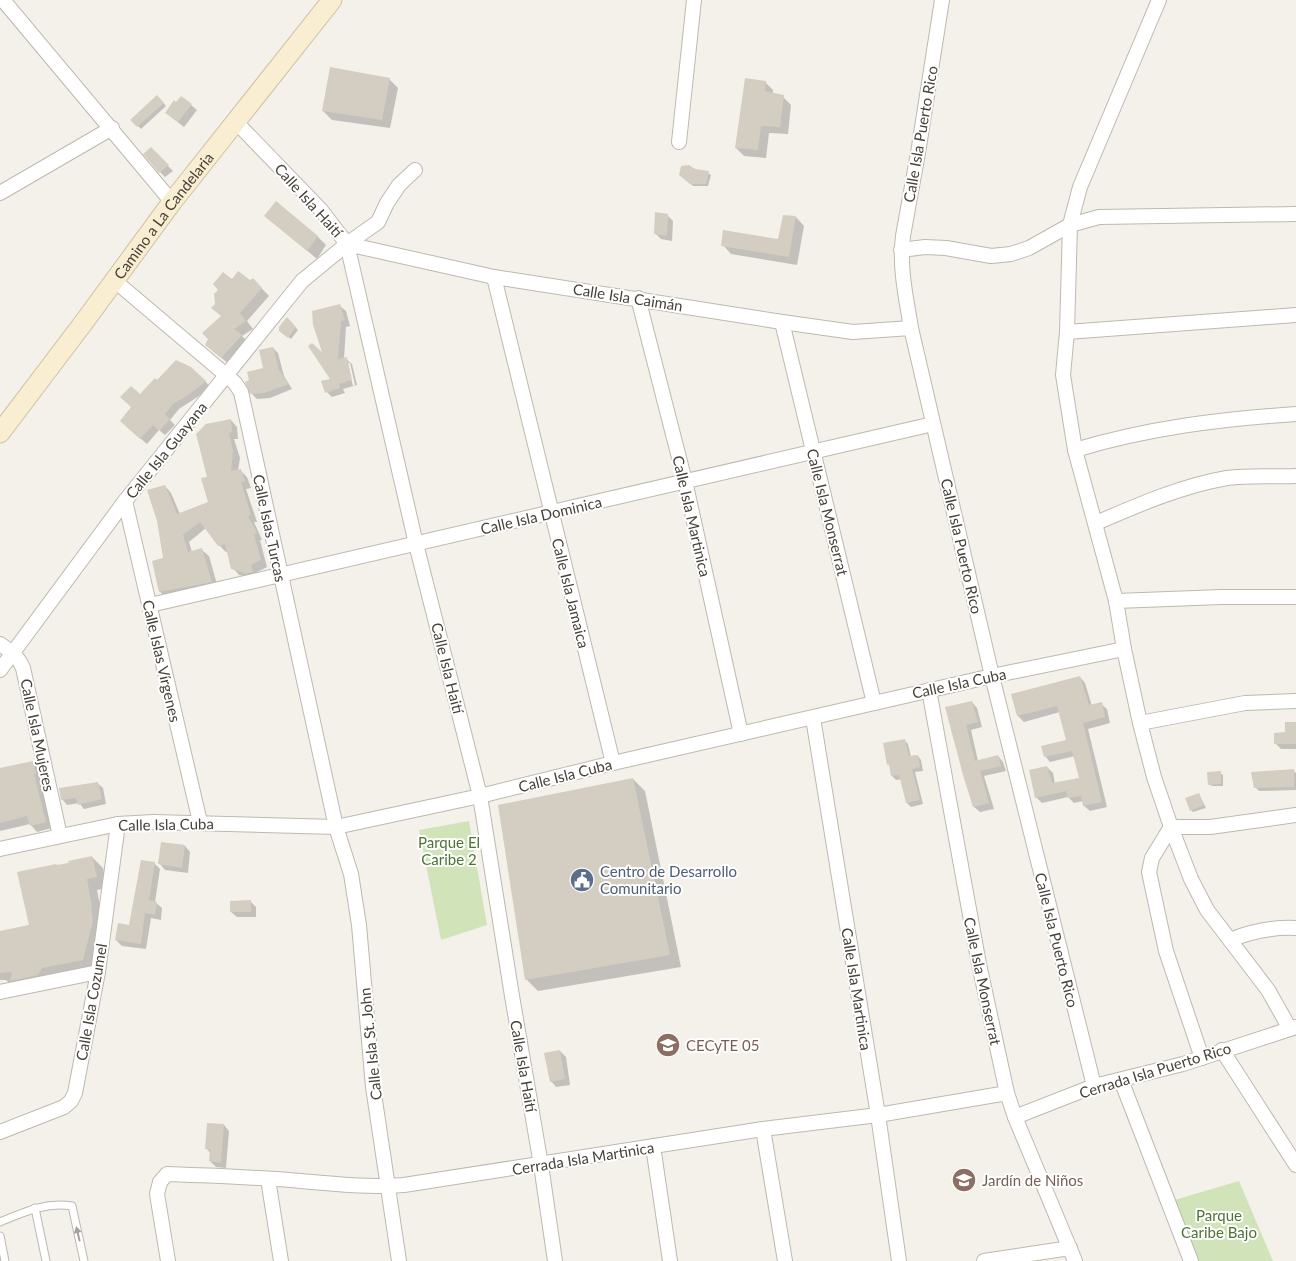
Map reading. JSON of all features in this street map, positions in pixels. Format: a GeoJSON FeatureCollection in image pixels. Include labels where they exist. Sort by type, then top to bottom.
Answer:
{"type":"FeatureCollection","features":[{"type":"Feature","properties":{"kind":"street"},"geometry":{"type":"LineString","coordinates":[[3,0],[172,202]]}},
{"type":"Feature","properties":{"kind":"street","name":"Camino a La Candelaria"},"geometry":{"type":"LineString","coordinates":[[0,433],[172,202],[332,0]]}},
{"type":"Feature","properties":{"kind":"street"},"geometry":{"type":"LineString","coordinates":[[679,142],[694,0]]}},
{"type":"Feature","properties":{"kind":"street","name":"Calle Isla Puerto Rico"},"geometry":{"type":"LineString","coordinates":[[942,0],[901,250],[902,278],[911,328],[992,676],[1094,1086]]}},
{"type":"Feature","properties":{"kind":"street"},"geometry":{"type":"LineString","coordinates":[[1159,0],[1080,187],[1070,224],[1067,332],[1063,375],[1075,450],[1116,601],[1140,723],[1154,777],[1171,827],[1191,879],[1203,902],[1268,990],[1293,1028]]}},
{"type":"Feature","properties":{"kind":"street","name":"Calle Isla Haití"},"geometry":{"type":"LineString","coordinates":[[235,121],[321,210],[347,244],[416,544],[480,796],[512,996],[542,1164],[554,1261]]}},
{"type":"Feature","properties":{"kind":"street"},"geometry":{"type":"LineString","coordinates":[[0,193],[112,128]]}},
{"type":"Feature","properties":{"kind":"street","name":"Calle Isla Guayana"},"geometry":{"type":"LineString","coordinates":[[0,670],[125,501],[302,281],[347,244],[378,222],[399,184],[415,170]]}},
{"type":"Feature","properties":{"kind":"street"},"geometry":{"type":"LineString","coordinates":[[901,250],[925,246],[991,256],[1011,254],[1029,248],[1070,224],[1099,217],[1296,214]]}},
{"type":"Feature","properties":{"kind":"street","name":"Calle Isla Caimán"},"geometry":{"type":"LineString","coordinates":[[347,244],[494,277],[782,322],[853,332],[911,328]]}},
{"type":"Feature","properties":{"kind":"street","name":"Calle Isla Jamaica"},"geometry":{"type":"LineString","coordinates":[[494,277],[613,763]]}},
{"type":"Feature","properties":{"kind":"street","name":"Calle Islas Turcas"},"geometry":{"type":"LineString","coordinates":[[115,281],[226,375],[241,392],[336,827]]}},
{"type":"Feature","properties":{"kind":"street","name":"Calle Isla Martinica"},"geometry":{"type":"LineString","coordinates":[[638,298],[685,482],[741,734]]}},
{"type":"Feature","properties":{"kind":"street"},"geometry":{"type":"LineString","coordinates":[[1067,332],[1296,315]]}},
{"type":"Feature","properties":{"kind":"street","name":"Calle Isla Monserrat"},"geometry":{"type":"LineString","coordinates":[[782,322],[874,703]]}},
{"type":"Feature","properties":{"kind":"street"},"geometry":{"type":"LineString","coordinates":[[1075,450],[1113,438],[1168,427],[1251,417],[1296,414]]}},
{"type":"Feature","properties":{"kind":"street","name":"Calle Isla Dominica"},"geometry":{"type":"LineString","coordinates":[[150,605],[933,424]]}},
{"type":"Feature","properties":{"kind":"street"},"geometry":{"type":"LineString","coordinates":[[1096,523],[1158,497],[1193,485],[1229,478],[1296,476]]}},
{"type":"Feature","properties":{"kind":"street","name":"Calle Islas Vírgenes"},"geometry":{"type":"LineString","coordinates":[[125,501],[200,822]]}},
{"type":"Feature","properties":{"kind":"street"},"geometry":{"type":"LineString","coordinates":[[1116,601],[1220,597],[1296,597]]}},
{"type":"Feature","properties":{"kind":"street","name":"Calle Isla Mujeres"},"geometry":{"type":"LineString","coordinates":[[0,644],[20,660],[23,668],[60,836]]}},
{"type":"Feature","properties":{"kind":"street","name":"Calle Isla Cuba"},"geometry":{"type":"LineString","coordinates":[[0,849],[118,824],[200,822],[336,827],[480,796],[613,763],[929,690],[1124,649]]}},
{"type":"Feature","properties":{"kind":"street","name":"Calle Isla Monserrat"},"geometry":{"type":"LineString","coordinates":[[929,690],[978,964],[1007,1094],[1072,1254]]}},
{"type":"Feature","properties":{"kind":"street"},"geometry":{"type":"LineString","coordinates":[[1140,723],[1245,703],[1296,701]]}},
{"type":"Feature","properties":{"kind":"street","name":"Calle Isla Martinica"},"geometry":{"type":"LineString","coordinates":[[813,718],[878,1115],[899,1261]]}},
{"type":"Feature","properties":{"kind":"street"},"geometry":{"type":"LineString","coordinates":[[1171,827],[1210,827],[1296,815]]}},
{"type":"Feature","properties":{"kind":"street","name":"Calle Isla Cozumel"},"geometry":{"type":"LineString","coordinates":[[0,1132],[64,1107],[71,1101],[75,1093],[98,972],[118,824]]}},
{"type":"Feature","properties":{"kind":"street","name":"Calle Isla St. John"},"geometry":{"type":"LineString","coordinates":[[336,827],[351,874],[359,925],[374,1087],[399,1261]]}},
{"type":"Feature","properties":{"kind":"street"},"geometry":{"type":"LineString","coordinates":[[1171,827],[1152,858],[1149,872],[1166,951],[1202,1058]]}},
{"type":"Feature","properties":{"kind":"street"},"geometry":{"type":"LineString","coordinates":[[1230,940],[1250,932],[1296,928]]}},
{"type":"Feature","properties":{"kind":"street"},"geometry":{"type":"LineString","coordinates":[[0,992],[98,972]]}},
{"type":"Feature","properties":{"kind":"street","name":"Cerrada Isla Puerto Rico"},"geometry":{"type":"LineString","coordinates":[[1015,1116],[1094,1086],[1202,1058],[1293,1028]]}},
{"type":"Feature","properties":{"kind":"street"},"geometry":{"type":"LineString","coordinates":[[1222,1050],[1296,1165]]}},
{"type":"Feature","properties":{"kind":"street"},"geometry":{"type":"LineString","coordinates":[[1121,1080],[1191,1261]]}},
{"type":"Feature","properties":{"kind":"street","name":"Cerrada Isla Martinica"},"geometry":{"type":"LineString","coordinates":[[168,1261],[157,1194],[160,1182],[168,1174],[387,1187],[763,1129],[878,1115],[1007,1094]]}},
{"type":"Feature","properties":{"kind":"street"},"geometry":{"type":"LineString","coordinates":[[763,1129],[785,1261]]}},
{"type":"Feature","properties":{"kind":"street"},"geometry":{"type":"LineString","coordinates":[[653,1146],[670,1261]]}},
{"type":"Feature","properties":{"kind":"street"},"geometry":{"type":"LineString","coordinates":[[268,1179],[281,1261]]}},
{"type":"Feature","properties":{"kind":"street"},"geometry":{"type":"LineString","coordinates":[[984,1261],[1072,1254]]}},
{"type":"Feature","properties":{"kind":"lane"},"geometry":{"type":"LineString","coordinates":[[0,1222],[35,1208],[58,1204],[72,1206],[84,1261]]}},
{"type":"Feature","properties":{"kind":"lane"},"geometry":{"type":"LineString","coordinates":[[35,1208],[46,1261]]}},
{"type":"Feature","properties":{"kind":"lane"},"geometry":{"type":"LineString","coordinates":[[0,1236],[5,1261]]}},
{"type":"Feature","properties":{"kind":"green space","name":"Parque El Caribe 2"},"geometry":{"type":"Polygon","coordinates":[[[469,821],[487,925],[441,940],[419,830],[469,821]]]}},
{"type":"Feature","properties":{"kind":"green space","name":"Parque Caribe Bajo"},"geometry":{"type":"Polygon","coordinates":[[[1239,1181],[1273,1261],[1196,1261],[1171,1201],[1239,1181]]]}},
{"type":"Feature","properties":{"kind":"building"},"geometry":{"type":"Polygon","coordinates":[[[330,67],[390,78],[382,120],[322,111],[330,67]]]}},
{"type":"Feature","properties":{"kind":"building"},"geometry":{"type":"Polygon","coordinates":[[[745,78],[766,81],[765,91],[784,95],[780,127],[761,126],[758,150],[735,148],[745,78]]]}},
{"type":"Feature","properties":{"kind":"building"},"geometry":{"type":"Polygon","coordinates":[[[157,95],[164,103],[137,127],[130,120],[157,95]]]}},
{"type":"Feature","properties":{"kind":"building"},"geometry":{"type":"Polygon","coordinates":[[[181,96],[192,104],[178,122],[165,113],[174,100],[176,102],[181,96]]]}},
{"type":"Feature","properties":{"kind":"building"},"geometry":{"type":"Polygon","coordinates":[[[151,147],[169,165],[159,173],[143,154],[151,147]]]}},
{"type":"Feature","properties":{"kind":"building"},"geometry":{"type":"Polygon","coordinates":[[[689,165],[695,169],[709,171],[706,184],[690,184],[679,175],[681,166],[689,165]]]}},
{"type":"Feature","properties":{"kind":"building"},"geometry":{"type":"Polygon","coordinates":[[[276,201],[318,236],[307,251],[264,216],[276,201]]]}},
{"type":"Feature","properties":{"kind":"building"},"geometry":{"type":"Polygon","coordinates":[[[655,212],[668,214],[667,236],[654,234],[655,212]]]}},
{"type":"Feature","properties":{"kind":"building"},"geometry":{"type":"Polygon","coordinates":[[[783,215],[796,216],[789,257],[721,246],[723,230],[778,239],[783,215]]]}},
{"type":"Feature","properties":{"kind":"building"},"geometry":{"type":"Polygon","coordinates":[[[238,271],[250,280],[253,278],[262,288],[240,313],[246,321],[234,329],[242,335],[221,358],[205,345],[208,339],[202,333],[221,316],[211,308],[215,304],[214,294],[218,290],[213,284],[223,272],[232,279],[238,271]]]}},
{"type":"Feature","properties":{"kind":"building"},"geometry":{"type":"Polygon","coordinates":[[[340,304],[345,320],[341,321],[338,359],[347,357],[352,380],[339,384],[340,388],[325,393],[321,381],[330,379],[308,346],[312,343],[322,352],[313,325],[312,311],[340,304]]]}},
{"type":"Feature","properties":{"kind":"building"},"geometry":{"type":"Polygon","coordinates":[[[287,317],[296,327],[288,338],[279,331],[279,327],[287,317]]]}},
{"type":"Feature","properties":{"kind":"building"},"geometry":{"type":"Polygon","coordinates":[[[273,347],[279,370],[289,384],[264,393],[250,394],[245,382],[249,380],[247,372],[263,368],[259,350],[273,347]]]}},
{"type":"Feature","properties":{"kind":"building"},"geometry":{"type":"Polygon","coordinates":[[[176,360],[191,367],[206,381],[173,404],[165,414],[170,419],[159,431],[153,425],[140,439],[120,421],[131,407],[120,397],[131,386],[140,394],[176,360]]]}},
{"type":"Feature","properties":{"kind":"building"},"geometry":{"type":"Polygon","coordinates":[[[231,419],[232,432],[229,433],[233,450],[231,471],[241,469],[245,482],[241,482],[251,515],[248,516],[257,533],[254,534],[261,560],[251,565],[253,572],[244,574],[231,569],[225,544],[218,546],[200,522],[183,535],[188,552],[202,548],[212,582],[159,592],[152,561],[163,558],[157,521],[147,490],[165,485],[177,514],[208,502],[201,478],[207,477],[196,434],[206,424],[231,419]]]}},
{"type":"Feature","properties":{"kind":"building"},"geometry":{"type":"Polygon","coordinates":[[[1080,676],[1089,705],[1102,702],[1105,717],[1083,723],[1102,802],[1083,806],[1081,796],[1068,798],[1066,791],[1035,798],[1029,770],[1047,766],[1052,783],[1079,778],[1072,751],[1044,757],[1041,746],[1066,740],[1057,706],[1017,716],[1011,694],[1080,676]]]}},
{"type":"Feature","properties":{"kind":"building"},"geometry":{"type":"Polygon","coordinates":[[[972,701],[978,722],[966,725],[975,761],[998,755],[1001,766],[980,771],[989,803],[973,807],[945,707],[972,701]]]}},
{"type":"Feature","properties":{"kind":"building"},"geometry":{"type":"Polygon","coordinates":[[[1285,722],[1296,722],[1296,744],[1274,744],[1274,733],[1285,732],[1285,722]]]}},
{"type":"Feature","properties":{"kind":"building"},"geometry":{"type":"Polygon","coordinates":[[[905,739],[909,756],[918,755],[920,767],[912,769],[920,800],[906,803],[899,775],[891,776],[883,743],[905,739]]]}},
{"type":"Feature","properties":{"kind":"building"},"geometry":{"type":"Polygon","coordinates":[[[33,761],[36,774],[34,774],[46,822],[30,826],[27,816],[0,823],[0,768],[33,761]]]}},
{"type":"Feature","properties":{"kind":"building"},"geometry":{"type":"Polygon","coordinates":[[[1294,769],[1294,787],[1254,788],[1251,772],[1294,769]]]}},
{"type":"Feature","properties":{"kind":"building"},"geometry":{"type":"Polygon","coordinates":[[[1221,771],[1221,784],[1208,785],[1207,772],[1221,771]]]}},
{"type":"Feature","properties":{"kind":"building","name":"Centro de Desarrollo Comunitario"},"geometry":{"type":"Polygon","coordinates":[[[633,778],[670,955],[525,980],[498,805],[633,778]]]}},
{"type":"Feature","properties":{"kind":"building"},"geometry":{"type":"Polygon","coordinates":[[[98,782],[102,799],[78,805],[76,798],[61,800],[59,788],[98,782]]]}},
{"type":"Feature","properties":{"kind":"building"},"geometry":{"type":"Polygon","coordinates":[[[1199,793],[1204,805],[1190,811],[1185,798],[1199,793]]]}},
{"type":"Feature","properties":{"kind":"building"},"geometry":{"type":"Polygon","coordinates":[[[161,842],[185,845],[182,868],[158,864],[161,842]]]}},
{"type":"Feature","properties":{"kind":"building"},"geometry":{"type":"Polygon","coordinates":[[[92,856],[97,877],[87,879],[93,921],[83,960],[42,968],[38,975],[10,981],[12,972],[0,973],[0,931],[29,925],[17,872],[69,863],[68,861],[92,856]]]}},
{"type":"Feature","properties":{"kind":"building"},"geometry":{"type":"Polygon","coordinates":[[[141,860],[155,862],[149,900],[157,902],[155,915],[145,913],[141,944],[115,940],[118,923],[129,925],[141,860]]]}},
{"type":"Feature","properties":{"kind":"building"},"geometry":{"type":"Polygon","coordinates":[[[251,900],[251,912],[230,912],[230,901],[251,900]]]}},
{"type":"Feature","properties":{"kind":"building"},"geometry":{"type":"Polygon","coordinates":[[[560,1050],[565,1079],[550,1082],[544,1053],[560,1050]]]}},
{"type":"Feature","properties":{"kind":"building"},"geometry":{"type":"Polygon","coordinates":[[[207,1123],[224,1124],[221,1163],[209,1161],[210,1150],[205,1149],[207,1123]]]}},
{"type":"Feature","properties":{"kind":"place","name":"Centro de Desarrollo Comunitario"},"geometry":{"type":"Point","coordinates":[582,880]}},
{"type":"Feature","properties":{"kind":"place","name":"CECyTE 05"},"geometry":{"type":"Point","coordinates":[668,1045]}},
{"type":"Feature","properties":{"kind":"place","name":"Jardín de Niños"},"geometry":{"type":"Point","coordinates":[964,1180]}}]}
